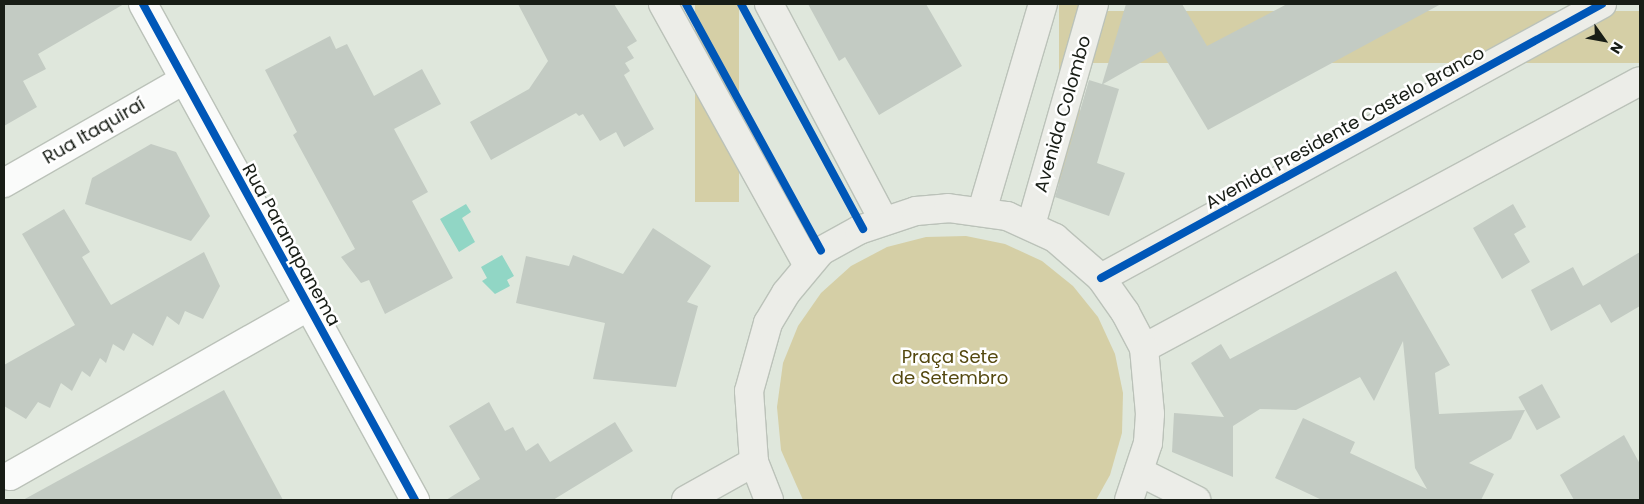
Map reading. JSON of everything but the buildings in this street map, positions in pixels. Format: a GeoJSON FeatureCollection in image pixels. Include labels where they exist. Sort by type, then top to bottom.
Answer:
{"type":"FeatureCollection","features":[{"type":"Feature","properties":{"kind":"street","name":"Rua Paranapanema"},"geometry":{"type":"LineString","coordinates":[[143,4],[307,307],[415,500]]}},
{"type":"Feature","properties":{"kind":"street"},"geometry":{"type":"LineString","coordinates":[[663,4],[807,264]]}},
{"type":"Feature","properties":{"kind":"street"},"geometry":{"type":"LineString","coordinates":[[769,4],[883,219]]}},
{"type":"Feature","properties":{"kind":"street"},"geometry":{"type":"LineString","coordinates":[[982,211],[1043,4]]}},
{"type":"Feature","properties":{"kind":"street","name":"Avenida Colombo"},"geometry":{"type":"LineString","coordinates":[[1031,225],[1094,4]]}},
{"type":"Feature","properties":{"kind":"street","name":"Avenida Presidente Castelo Branco"},"geometry":{"type":"LineString","coordinates":[[1101,278],[1602,4]]}},
{"type":"Feature","properties":{"kind":"street","name":"Rua Itaquiraí"},"geometry":{"type":"LineString","coordinates":[[4,182],[184,80]]}},
{"type":"Feature","properties":{"kind":"street"},"geometry":{"type":"LineString","coordinates":[[1144,348],[1640,81]]}},
{"type":"Feature","properties":{"kind":"street"},"geometry":{"type":"LineString","coordinates":[[769,500],[754,462],[748,409],[755,357],[768,323],[807,264],[821,252],[883,219],[924,210],[982,211],[1031,225],[1078,254],[1101,278],[1144,348],[1150,414],[1140,472],[1129,500]]}},
{"type":"Feature","properties":{"kind":"street"},"geometry":{"type":"LineString","coordinates":[[10,476],[307,307]]}},
{"type":"Feature","properties":{"kind":"street"},"geometry":{"type":"LineString","coordinates":[[686,500],[754,462]]}},
{"type":"Feature","properties":{"kind":"street"},"geometry":{"type":"LineString","coordinates":[[1140,472],[1196,500]]}},
{"type":"Feature","properties":{"kind":"green space"},"geometry":{"type":"Polygon","coordinates":[[[695,4],[739,4],[739,202],[695,202],[695,4]]]}},
{"type":"Feature","properties":{"kind":"green space"},"geometry":{"type":"Polygon","coordinates":[[[1059,4],[1080,4],[1080,191],[1059,191],[1059,4]]]}},
{"type":"Feature","properties":{"kind":"green space"},"geometry":{"type":"Polygon","coordinates":[[[1060,11],[1640,11],[1640,63],[1060,63],[1060,11]]]}},
{"type":"Feature","properties":{"kind":"green space","name":"Praça Sete de Setembro"},"geometry":{"type":"Polygon","coordinates":[[[966,236],[1005,244],[1042,261],[1073,286],[1098,317],[1115,354],[1123,393],[1122,433],[1110,475],[1096,500],[803,500],[781,450],[777,407],[783,363],[798,326],[821,293],[851,266],[887,247],[926,237],[966,236]]]}},
{"type":"Feature","properties":{"kind":"water"},"geometry":{"type":"Polygon","coordinates":[[[466,204],[471,212],[462,218],[475,242],[459,252],[440,219],[466,204]]]}},
{"type":"Feature","properties":{"kind":"water"},"geometry":{"type":"Polygon","coordinates":[[[502,255],[514,276],[507,280],[510,286],[495,294],[482,281],[487,278],[481,267],[502,255]]]}},
{"type":"Feature","properties":{"kind":"cycle path"},"geometry":{"type":"LineString","coordinates":[[143,4],[415,500]]}},
{"type":"Feature","properties":{"kind":"cycle path"},"geometry":{"type":"LineString","coordinates":[[686,4],[821,251]]}},
{"type":"Feature","properties":{"kind":"cycle path"},"geometry":{"type":"LineString","coordinates":[[741,4],[863,229]]}},
{"type":"Feature","properties":{"kind":"cycle path"},"geometry":{"type":"LineString","coordinates":[[1101,278],[1602,4]]}}]}
